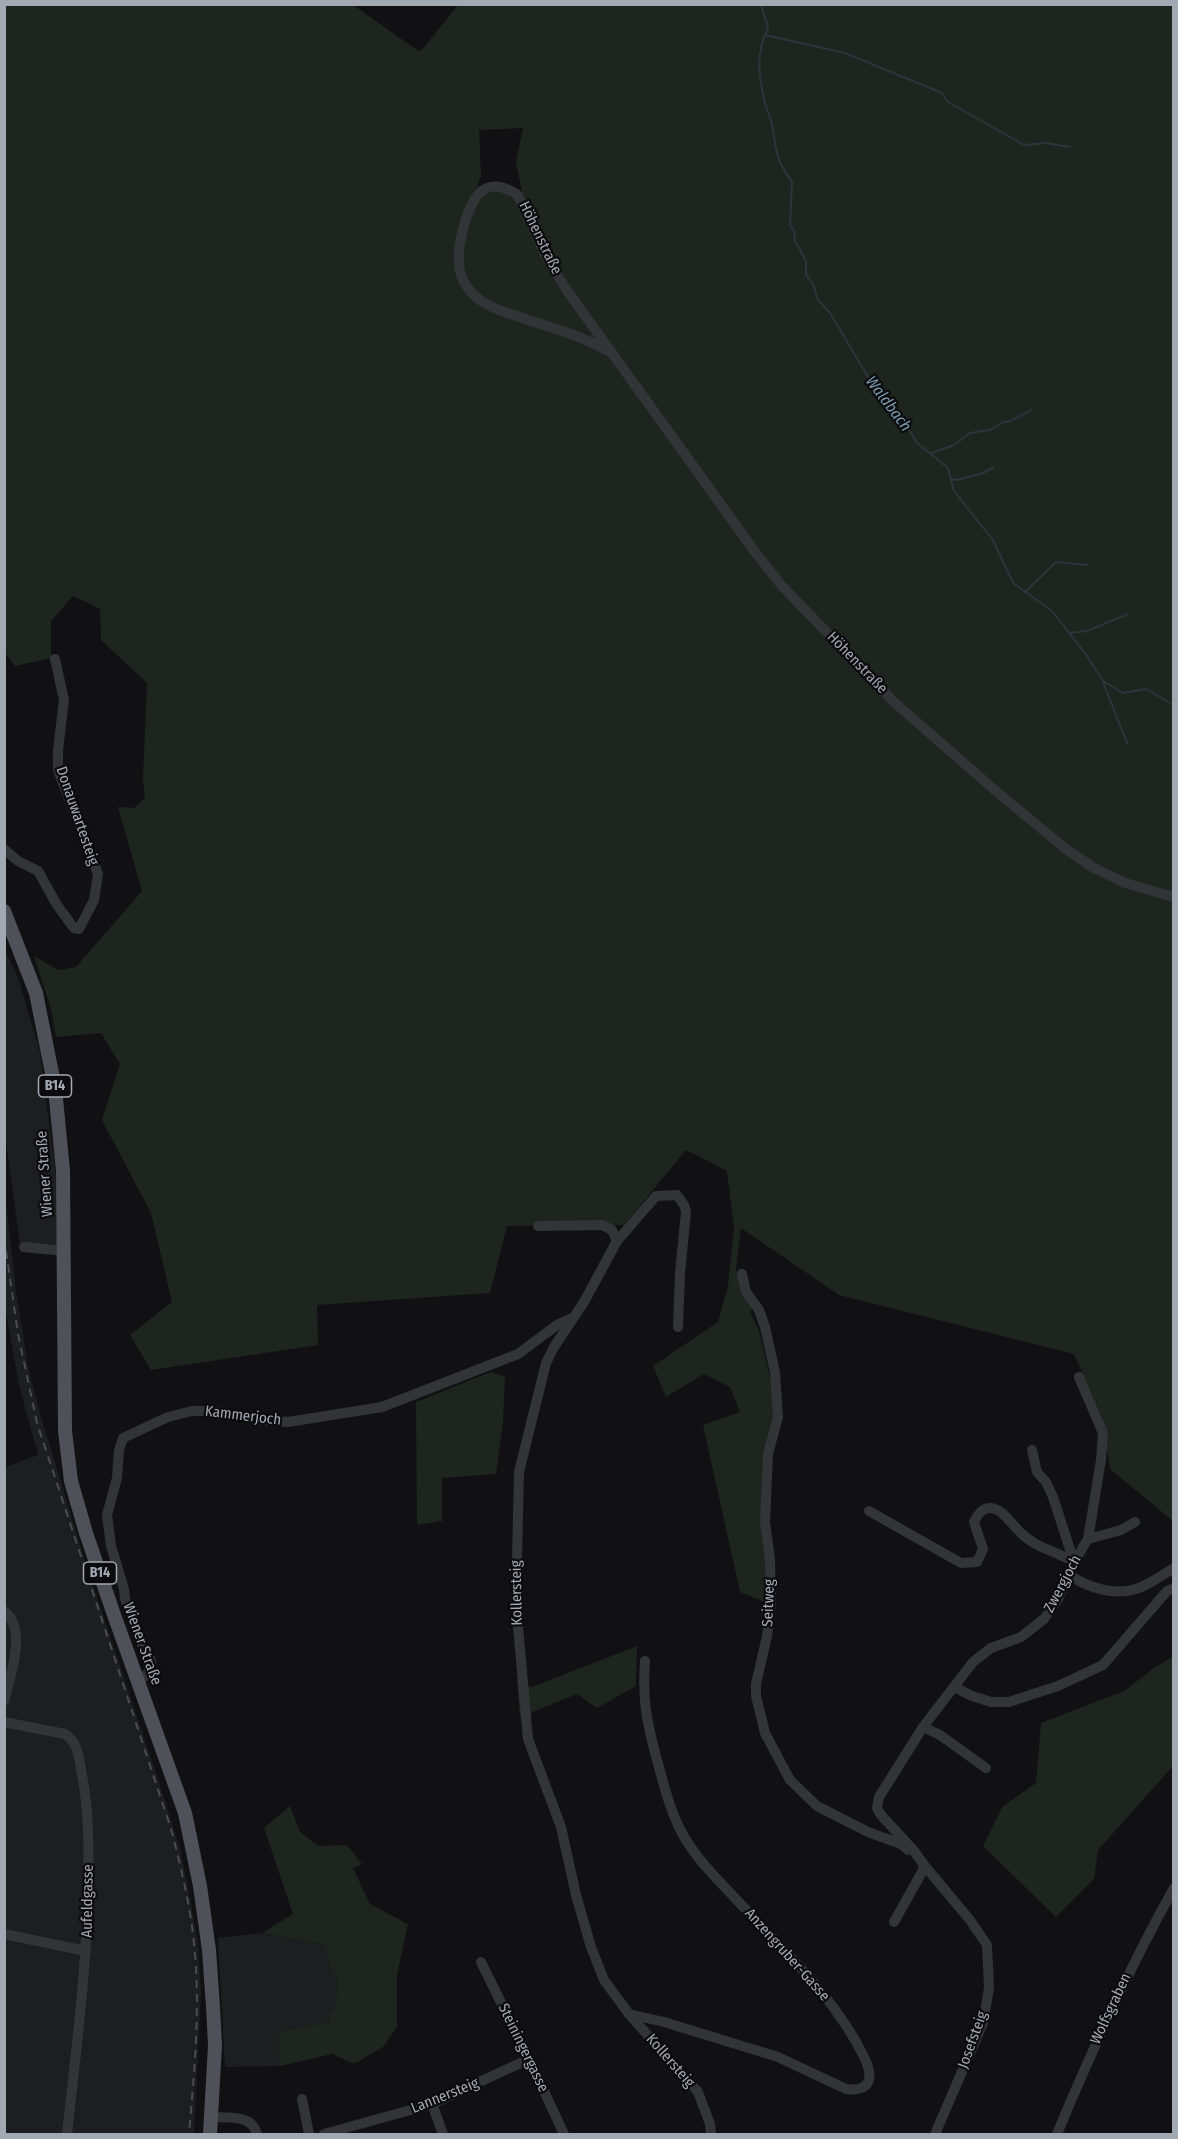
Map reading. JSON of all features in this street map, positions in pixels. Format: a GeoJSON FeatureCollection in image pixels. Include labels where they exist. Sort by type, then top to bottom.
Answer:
{"type":"FeatureCollection","features":[{"type":"Feature","properties":{"kind":"main road","name":"Wiener Straße"},"geometry":{"type":"LineString","coordinates":[[4,911],[33,985],[47,1040],[55,1088],[63,1171],[66,1431],[71,1481],[86,1533],[185,1813],[200,1887],[209,1950],[215,2045],[210,2134]]}},
{"type":"Feature","properties":{"kind":"street","name":"Höhenstraße"},"geometry":{"type":"LineString","coordinates":[[610,352],[582,338],[498,309],[471,292],[463,280],[459,265],[459,248],[472,204],[478,194],[485,189],[498,187],[507,188],[517,194],[547,258],[610,352],[722,508],[769,569],[896,703],[1066,849],[1095,868],[1125,883],[1173,897]]}},
{"type":"Feature","properties":{"kind":"street","name":"Donauwartesteig"},"geometry":{"type":"LineString","coordinates":[[4,849],[18,861],[38,871],[57,905],[74,928],[79,929],[94,900],[98,874],[58,770],[64,699],[55,659]]}},
{"type":"Feature","properties":{"kind":"street","name":"Kollersteig"},"geometry":{"type":"LineString","coordinates":[[678,1327],[686,1212],[677,1196],[656,1196],[617,1241],[546,1363],[519,1472],[516,1604],[528,1739],[561,1827],[576,1895],[591,1947],[604,1980],[629,2014],[698,2092],[711,2124],[711,2134]]}},
{"type":"Feature","properties":{"kind":"street"},"geometry":{"type":"LineString","coordinates":[[538,1226],[602,1225],[612,1230],[617,1241]]}},
{"type":"Feature","properties":{"kind":"street"},"geometry":{"type":"LineString","coordinates":[[24,1247],[65,1251]]}},
{"type":"Feature","properties":{"kind":"street","name":"Seitweg"},"geometry":{"type":"LineString","coordinates":[[742,1274],[746,1292],[759,1310],[765,1327],[775,1372],[778,1417],[768,1454],[765,1522],[770,1560],[771,1604],[767,1636],[756,1684],[756,1696],[765,1733],[790,1780],[817,1806],[868,1832],[901,1844],[921,1861]]}},
{"type":"Feature","properties":{"kind":"street","name":"Kammerjoch"},"geometry":{"type":"LineString","coordinates":[[138,1683],[148,1673],[151,1662],[140,1641],[125,1599],[111,1546],[107,1515],[117,1478],[118,1450],[123,1438],[168,1417],[192,1411],[213,1411],[261,1420],[288,1422],[382,1407],[518,1354],[557,1324],[572,1318]]}},
{"type":"Feature","properties":{"kind":"street","name":"Zwergjoch"},"geometry":{"type":"LineString","coordinates":[[921,1861],[880,1815],[877,1808],[882,1792],[923,1727],[973,1662],[991,1648],[1021,1637],[1044,1619],[1058,1599],[1074,1562],[1088,1539],[1101,1460],[1103,1433],[1079,1377]]}},
{"type":"Feature","properties":{"kind":"street"},"geometry":{"type":"LineString","coordinates":[[1032,1450],[1037,1472],[1046,1482],[1053,1497],[1074,1562]]}},
{"type":"Feature","properties":{"kind":"street"},"geometry":{"type":"LineString","coordinates":[[869,1511],[961,1563],[977,1562],[982,1549],[974,1521],[977,1515],[992,1508],[1000,1511],[1032,1543],[1074,1562]]}},
{"type":"Feature","properties":{"kind":"street"},"geometry":{"type":"LineString","coordinates":[[1088,1539],[1121,1530],[1135,1522]]}},
{"type":"Feature","properties":{"kind":"street"},"geometry":{"type":"LineString","coordinates":[[1069,1575],[1096,1589],[1116,1591],[1136,1589],[1173,1568]]}},
{"type":"Feature","properties":{"kind":"street"},"geometry":{"type":"LineString","coordinates":[[954,1687],[992,1702],[1009,1702],[1058,1686],[1103,1665],[1167,1591],[1173,1588]]}},
{"type":"Feature","properties":{"kind":"street"},"geometry":{"type":"LineString","coordinates":[[4,1611],[13,1620],[17,1637],[4,1701]]}},
{"type":"Feature","properties":{"kind":"street","name":"Anzengruber-Gasse"},"geometry":{"type":"LineString","coordinates":[[629,2014],[664,2022],[778,2057],[846,2089],[858,2090],[865,2087],[869,2080],[870,2070],[860,2049],[829,1999],[701,1861],[682,1833],[668,1800],[646,1719],[642,1690],[645,1661]]}},
{"type":"Feature","properties":{"kind":"street","name":"Aufeldgasse"},"geometry":{"type":"LineString","coordinates":[[4,1722],[61,1735],[66,1734],[70,1737],[76,1745],[86,1798],[89,1854],[86,1951],[67,2134]]}},
{"type":"Feature","properties":{"kind":"street"},"geometry":{"type":"LineString","coordinates":[[923,1727],[940,1735],[986,1768]]}},
{"type":"Feature","properties":{"kind":"street"},"geometry":{"type":"LineString","coordinates":[[894,1922],[922,1872],[921,1861]]}},
{"type":"Feature","properties":{"kind":"street","name":"Josefsteig"},"geometry":{"type":"LineString","coordinates":[[921,1861],[970,1920],[987,1945],[989,1988],[984,2023],[935,2134]]}},
{"type":"Feature","properties":{"kind":"street","name":"Wolfsgraben"},"geometry":{"type":"LineString","coordinates":[[1057,2134],[1132,1965],[1173,1888]]}},
{"type":"Feature","properties":{"kind":"street"},"geometry":{"type":"LineString","coordinates":[[4,1934],[86,1951]]}},
{"type":"Feature","properties":{"kind":"street","name":"Steiningergasse"},"geometry":{"type":"LineString","coordinates":[[481,1962],[564,2134]]}},
{"type":"Feature","properties":{"kind":"street","name":"Lannersteig"},"geometry":{"type":"LineString","coordinates":[[324,2134],[432,2104],[529,2059]]}},
{"type":"Feature","properties":{"kind":"street"},"geometry":{"type":"LineString","coordinates":[[302,2099],[309,2134]]}},
{"type":"Feature","properties":{"kind":"street"},"geometry":{"type":"LineString","coordinates":[[432,2104],[443,2134]]}},
{"type":"Feature","properties":{"kind":"street"},"geometry":{"type":"LineString","coordinates":[[212,2117],[246,2119],[252,2123],[257,2134]]}},
{"type":"Feature","properties":{"kind":"shaded area"},"geometry":{"type":"Polygon","coordinates":[[[5,5],[353,5],[421,51],[458,5],[1173,5],[1173,1521],[1110,1469],[1102,1417],[1074,1354],[839,1295],[741,1228],[736,1270],[753,1309],[750,1312],[759,1331],[779,1414],[769,1449],[766,1526],[772,1605],[740,1592],[703,1425],[740,1412],[730,1387],[704,1374],[666,1397],[653,1366],[718,1322],[728,1286],[734,1228],[727,1171],[686,1150],[624,1225],[507,1226],[490,1293],[317,1305],[318,1345],[151,1370],[130,1335],[172,1302],[151,1213],[102,1120],[120,1064],[101,1033],[56,1037],[51,1009],[34,956],[58,970],[76,967],[142,891],[118,807],[134,808],[145,798],[143,779],[147,683],[101,640],[100,609],[73,596],[51,621],[51,658],[15,666],[5,653],[5,5]],[[523,128],[479,130],[481,176],[477,187],[522,192],[516,162],[523,128]]]}},
{"type":"Feature","properties":{"kind":"shaded area"},"geometry":{"type":"Polygon","coordinates":[[[4,947],[19,980],[40,1052],[56,1176],[59,1249],[20,1245],[4,1126],[4,947]]]}},
{"type":"Feature","properties":{"kind":"shaded area"},"geometry":{"type":"Polygon","coordinates":[[[4,1185],[16,1290],[28,1367],[39,1410],[88,1571],[180,1849],[191,1903],[198,1945],[201,1992],[194,2134],[5,2134],[5,1467],[38,1455],[19,1385],[5,1307],[4,1185]]]}},
{"type":"Feature","properties":{"kind":"shaded area"},"geometry":{"type":"Polygon","coordinates":[[[491,1372],[505,1377],[503,1421],[496,1474],[442,1478],[442,1521],[417,1525],[416,1402],[491,1372]]]}},
{"type":"Feature","properties":{"kind":"shaded area"},"geometry":{"type":"Polygon","coordinates":[[[637,1646],[636,1686],[597,1708],[577,1694],[520,1717],[517,1680],[532,1687],[637,1646]]]}},
{"type":"Feature","properties":{"kind":"shaded area"},"geometry":{"type":"Polygon","coordinates":[[[1173,1656],[1173,1766],[1098,1850],[1094,1879],[1056,1917],[983,1846],[1002,1807],[1036,1783],[1041,1723],[1124,1691],[1173,1656]]]}},
{"type":"Feature","properties":{"kind":"shaded area"},"geometry":{"type":"Polygon","coordinates":[[[290,1806],[300,1832],[318,1846],[347,1845],[362,1864],[353,1868],[370,1904],[408,1924],[397,1975],[397,2027],[383,2047],[354,2064],[332,2054],[280,2066],[278,2032],[330,2022],[330,2012],[335,2008],[338,1980],[329,1963],[326,1945],[262,1933],[293,1914],[264,1828],[290,1806]]]}},
{"type":"Feature","properties":{"kind":"shaded area"},"geometry":{"type":"Polygon","coordinates":[[[262,1933],[326,1945],[329,1963],[338,1980],[335,2008],[330,2022],[278,2032],[280,2066],[225,2067],[218,1938],[262,1933]]]}},
{"type":"Feature","properties":{"kind":"waterway","name":"Waldbach"},"geometry":{"type":"LineString","coordinates":[[763,4],[768,29],[761,46],[759,65],[761,84],[777,155],[792,182],[790,226],[794,230],[795,241],[806,261],[806,275],[813,284],[818,300],[830,313],[874,387],[897,410],[917,443],[948,468],[954,491],[993,540],[1013,583],[1052,611],[1085,653],[1103,681],[1123,693],[1146,689],[1174,705]]}},
{"type":"Feature","properties":{"kind":"waterway"},"geometry":{"type":"LineString","coordinates":[[765,35],[845,53],[942,93],[948,102],[1024,145],[1045,143],[1070,147]]}},
{"type":"Feature","properties":{"kind":"waterway"},"geometry":{"type":"LineString","coordinates":[[932,453],[954,445],[970,433],[990,430],[1031,410]]}},
{"type":"Feature","properties":{"kind":"waterway"},"geometry":{"type":"LineString","coordinates":[[952,479],[957,480],[983,473],[994,467]]}},
{"type":"Feature","properties":{"kind":"waterway"},"geometry":{"type":"LineString","coordinates":[[1025,592],[1056,562],[1087,565]]}},
{"type":"Feature","properties":{"kind":"waterway"},"geometry":{"type":"LineString","coordinates":[[1069,633],[1087,631],[1128,614]]}},
{"type":"Feature","properties":{"kind":"waterway"},"geometry":{"type":"LineString","coordinates":[[1103,682],[1127,743]]}},
{"type":"Feature","properties":{"kind":"railway"},"geometry":{"type":"LineString","coordinates":[[4,1237],[18,1334],[37,1423],[171,1829],[186,1892],[194,1939],[197,2000],[189,2134]]}}]}
